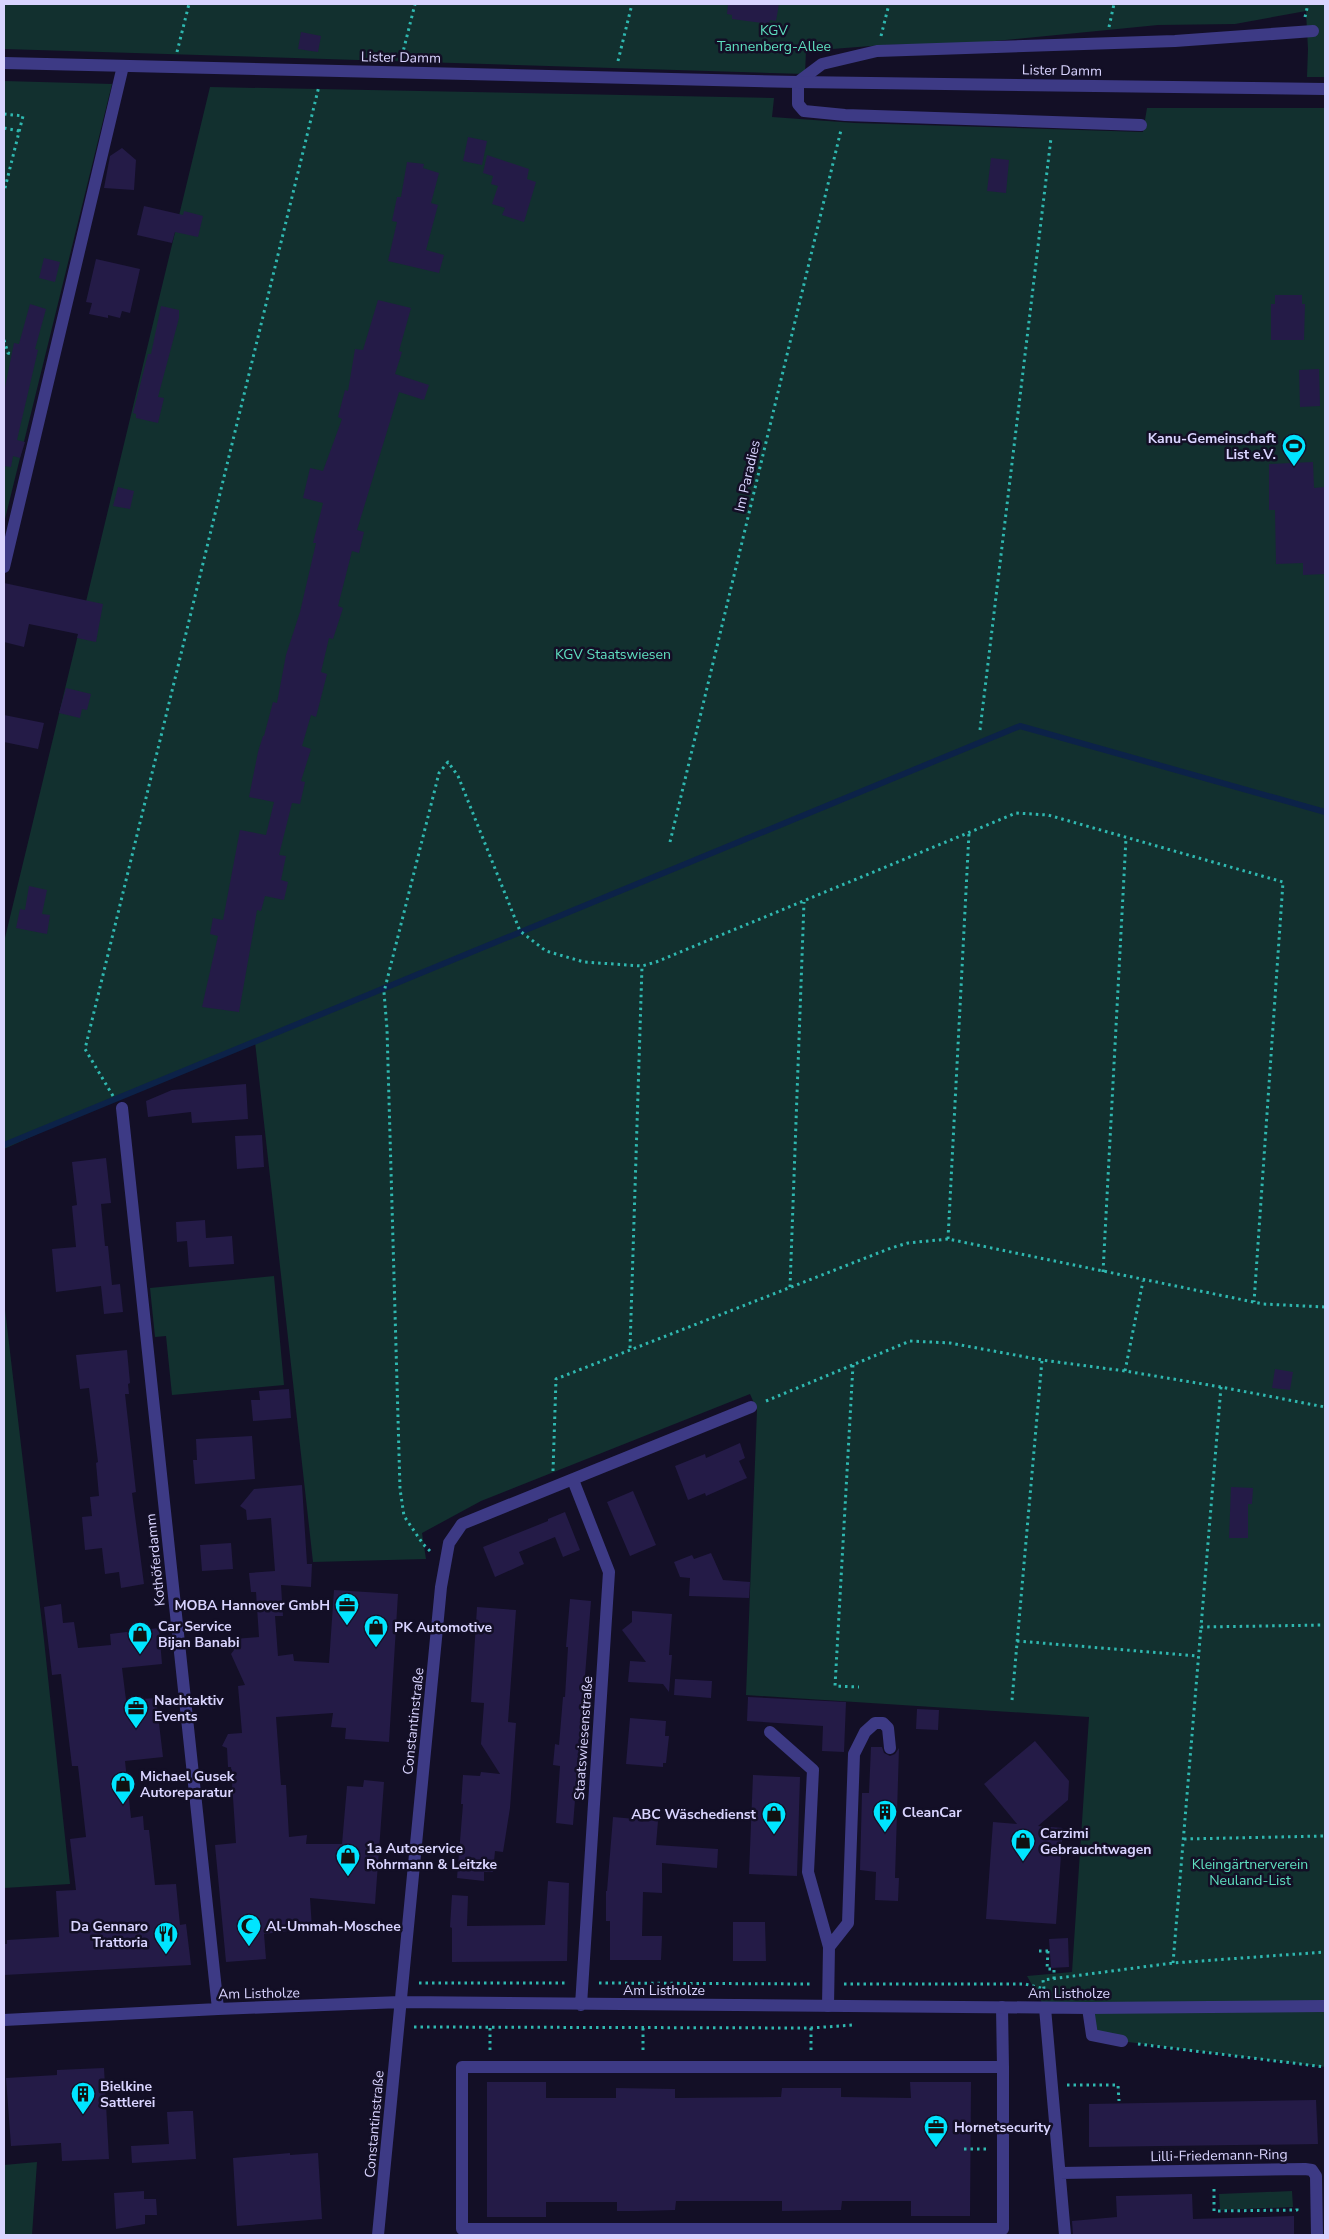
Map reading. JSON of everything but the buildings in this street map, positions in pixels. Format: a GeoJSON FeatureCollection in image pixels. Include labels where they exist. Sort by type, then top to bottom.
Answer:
{"type":"FeatureCollection","features":[{"type":"Feature","properties":{"kind":"street"},"geometry":{"type":"LineString","coordinates":[[1141,125],[845,115],[804,111],[798,104],[798,82],[822,64],[877,51],[1175,41],[1313,31]]}},
{"type":"Feature","properties":{"kind":"street","name":"Lister Damm"},"geometry":{"type":"LineString","coordinates":[[4,63],[615,76],[798,82],[1325,89]]}},
{"type":"Feature","properties":{"kind":"street"},"geometry":{"type":"LineString","coordinates":[[4,567],[124,66]]}},
{"type":"Feature","properties":{"kind":"street","name":"Kothöferdamm"},"geometry":{"type":"LineString","coordinates":[[122,1108],[218,2009]]}},
{"type":"Feature","properties":{"kind":"street","name":"Constantinstraße"},"geometry":{"type":"LineString","coordinates":[[378,2235],[444,1563],[448,1543],[462,1524],[751,1407]]}},
{"type":"Feature","properties":{"kind":"street","name":"Staatswiesenstraße"},"geometry":{"type":"LineString","coordinates":[[573,1480],[609,1572],[581,2005]]}},
{"type":"Feature","properties":{"kind":"street"},"geometry":{"type":"LineString","coordinates":[[829,1947],[848,1923],[854,1754],[865,1732],[875,1723],[883,1723],[888,1728],[890,1748]]}},
{"type":"Feature","properties":{"kind":"street"},"geometry":{"type":"LineString","coordinates":[[770,1732],[813,1770],[808,1872],[829,1947],[828,2006]]}},
{"type":"Feature","properties":{"kind":"street","name":"Am Listholze"},"geometry":{"type":"LineString","coordinates":[[4,2020],[401,2002],[1002,2008],[1325,2006]]}},
{"type":"Feature","properties":{"kind":"street"},"geometry":{"type":"LineString","coordinates":[[1002,2008],[1002,2067],[1002,2229],[462,2232],[462,2067],[1002,2067]]}},
{"type":"Feature","properties":{"kind":"street"},"geometry":{"type":"LineString","coordinates":[[1045,2008],[1065,2235]]}},
{"type":"Feature","properties":{"kind":"street"},"geometry":{"type":"LineString","coordinates":[[1088,2008],[1092,2035],[1122,2041]]}},
{"type":"Feature","properties":{"kind":"street","name":"Lilli-Friedemann-Ring"},"geometry":{"type":"LineString","coordinates":[[1060,2173],[1312,2170],[1316,2176],[1317,2235]]}},
{"type":"Feature","properties":{"kind":"path"},"geometry":{"type":"LineString","coordinates":[[174,67],[189,4]]}},
{"type":"Feature","properties":{"kind":"path"},"geometry":{"type":"LineString","coordinates":[[398,71],[415,4]]}},
{"type":"Feature","properties":{"kind":"path"},"geometry":{"type":"LineString","coordinates":[[615,76],[632,4]]}},
{"type":"Feature","properties":{"kind":"path"},"geometry":{"type":"LineString","coordinates":[[877,51],[889,4]]}},
{"type":"Feature","properties":{"kind":"path"},"geometry":{"type":"LineString","coordinates":[[1105,42],[1114,4]]}},
{"type":"Feature","properties":{"kind":"path"},"geometry":{"type":"LineString","coordinates":[[113,1096],[85,1049],[318,91],[320,70]]}},
{"type":"Feature","properties":{"kind":"path"},"geometry":{"type":"LineString","coordinates":[[4,114],[23,116],[4,192]]}},
{"type":"Feature","properties":{"kind":"path","name":"Im Paradies"},"geometry":{"type":"LineString","coordinates":[[670,842],[845,115]]}},
{"type":"Feature","properties":{"kind":"path"},"geometry":{"type":"LineString","coordinates":[[980,730],[1052,122]]}},
{"type":"Feature","properties":{"kind":"path"},"geometry":{"type":"LineString","coordinates":[[4,128],[19,131]]}},
{"type":"Feature","properties":{"kind":"path"},"geometry":{"type":"LineString","coordinates":[[4,340],[8,353],[12,354]]}},
{"type":"Feature","properties":{"kind":"path"},"geometry":{"type":"LineString","coordinates":[[444,1563],[423,1544],[404,1516],[400,1489],[387,1029],[384,992],[439,773],[448,762],[458,776],[520,931],[546,951],[584,962],[642,966],[804,902],[1016,813],[1048,816],[1283,882],[1254,1302]]}},
{"type":"Feature","properties":{"kind":"path"},"geometry":{"type":"LineString","coordinates":[[948,1239],[969,833]]}},
{"type":"Feature","properties":{"kind":"path"},"geometry":{"type":"LineString","coordinates":[[1103,1272],[1126,838]]}},
{"type":"Feature","properties":{"kind":"path"},"geometry":{"type":"LineString","coordinates":[[790,1286],[804,902]]}},
{"type":"Feature","properties":{"kind":"path"},"geometry":{"type":"LineString","coordinates":[[630,1348],[642,966]]}},
{"type":"Feature","properties":{"kind":"path"},"geometry":{"type":"LineString","coordinates":[[557,1486],[554,1471],[556,1379],[790,1286],[908,1243],[948,1239],[1263,1304],[1325,1307]]}},
{"type":"Feature","properties":{"kind":"path"},"geometry":{"type":"LineString","coordinates":[[1125,1371],[1143,1280]]}},
{"type":"Feature","properties":{"kind":"path"},"geometry":{"type":"LineString","coordinates":[[751,1407],[910,1341],[950,1343],[1042,1360],[1125,1371],[1221,1387],[1325,1407]]}},
{"type":"Feature","properties":{"kind":"path"},"geometry":{"type":"LineString","coordinates":[[1012,1700],[1042,1360]]}},
{"type":"Feature","properties":{"kind":"path"},"geometry":{"type":"LineString","coordinates":[[852,1365],[835,1686],[859,1687]]}},
{"type":"Feature","properties":{"kind":"path"},"geometry":{"type":"LineString","coordinates":[[1173,1963],[1221,1387]]}},
{"type":"Feature","properties":{"kind":"path"},"geometry":{"type":"LineString","coordinates":[[1201,1627],[1325,1625]]}},
{"type":"Feature","properties":{"kind":"path"},"geometry":{"type":"LineString","coordinates":[[1017,1641],[1198,1656]]}},
{"type":"Feature","properties":{"kind":"path"},"geometry":{"type":"LineString","coordinates":[[1184,1839],[1325,1836]]}},
{"type":"Feature","properties":{"kind":"path"},"geometry":{"type":"LineString","coordinates":[[1040,1951],[1049,1951],[1047,1969],[1054,1969],[1054,1980]]}},
{"type":"Feature","properties":{"kind":"path"},"geometry":{"type":"LineString","coordinates":[[1044,1989],[1043,1980],[1173,1963],[1325,1952]]}},
{"type":"Feature","properties":{"kind":"path"},"geometry":{"type":"LineString","coordinates":[[403,1983],[1025,1984],[1050,1989]]}},
{"type":"Feature","properties":{"kind":"path"},"geometry":{"type":"LineString","coordinates":[[398,2027],[811,2028],[861,2025]]}},
{"type":"Feature","properties":{"kind":"path"},"geometry":{"type":"LineString","coordinates":[[490,2028],[490,2067]]}},
{"type":"Feature","properties":{"kind":"path"},"geometry":{"type":"LineString","coordinates":[[1122,2041],[1325,2067]]}},
{"type":"Feature","properties":{"kind":"path"},"geometry":{"type":"LineString","coordinates":[[1064,2085],[1118,2085],[1119,2101]]}},
{"type":"Feature","properties":{"kind":"path"},"geometry":{"type":"LineString","coordinates":[[964,2149],[1002,2149]]}},
{"type":"Feature","properties":{"kind":"path"},"geometry":{"type":"LineString","coordinates":[[1214,2189],[1214,2211],[1297,2210],[1297,2205]]}},
{"type":"Feature","properties":{"kind":"green space","name":"KGV Tannenberg-Allee"},"geometry":{"type":"Polygon","coordinates":[[[4,4],[1325,4],[1325,77],[1307,77],[1306,11],[1235,24],[1158,25],[975,43],[884,45],[806,51],[805,74],[4,49],[4,4]]]}},
{"type":"Feature","properties":{"kind":"green space"},"geometry":{"type":"Polygon","coordinates":[[[4,81],[112,84],[4,523],[4,81]]]}},
{"type":"Feature","properties":{"kind":"green space","name":"KGV Staatswiesen"},"geometry":{"type":"Polygon","coordinates":[[[210,87],[774,98],[772,117],[855,123],[1143,132],[1147,108],[1325,108],[1325,2067],[1128,2042],[1092,2035],[1088,2008],[1045,2008],[1027,1976],[1072,1972],[1089,1717],[746,1695],[757,1410],[750,1394],[481,1501],[422,1533],[426,1559],[313,1562],[255,1042],[115,1099],[4,1149],[4,942],[210,87]]]}},
{"type":"Feature","properties":{"kind":"green space"},"geometry":{"type":"Polygon","coordinates":[[[274,1276],[284,1385],[172,1395],[166,1336],[155,1337],[150,1288],[274,1276]]]}},
{"type":"Feature","properties":{"kind":"green space"},"geometry":{"type":"Polygon","coordinates":[[[4,1301],[44,1640],[70,1884],[4,1888],[4,1301]]]}},
{"type":"Feature","properties":{"kind":"green space"},"geometry":{"type":"Polygon","coordinates":[[[37,2162],[32,2235],[4,2235],[4,2165],[37,2162]]]}},
{"type":"Feature","properties":{"kind":"green space"},"geometry":{"type":"Polygon","coordinates":[[[1292,2191],[1293,2207],[1220,2210],[1219,2194],[1292,2191]]]}},
{"type":"Feature","properties":{"kind":"waterway"},"geometry":{"type":"LineString","coordinates":[[4,1145],[1020,726],[1325,812]]}},
{"type":"Feature","properties":{"kind":"place","name":"Kanu-Gemeinschaft List e.V."},"geometry":{"type":"Point","coordinates":[1294,467]}},
{"type":"Feature","properties":{"kind":"place","name":"MOBA Hannover GmbH"},"geometry":{"type":"Point","coordinates":[347,1626]}},
{"type":"Feature","properties":{"kind":"place","name":"PK Automotive"},"geometry":{"type":"Point","coordinates":[376,1648]}},
{"type":"Feature","properties":{"kind":"place","name":"Car Service Bijan Banabi"},"geometry":{"type":"Point","coordinates":[140,1655]}},
{"type":"Feature","properties":{"kind":"place","name":"Nachtaktiv Events"},"geometry":{"type":"Point","coordinates":[136,1729]}},
{"type":"Feature","properties":{"kind":"place","name":"Michael Gusek Autoreparatur"},"geometry":{"type":"Point","coordinates":[123,1805]}},
{"type":"Feature","properties":{"kind":"place","name":"CleanCar"},"geometry":{"type":"Point","coordinates":[885,1833]}},
{"type":"Feature","properties":{"kind":"place","name":"ABC Wäschedienst"},"geometry":{"type":"Point","coordinates":[774,1835]}},
{"type":"Feature","properties":{"kind":"place","name":"Carzimi Gebrauchtwagen"},"geometry":{"type":"Point","coordinates":[1023,1862]}},
{"type":"Feature","properties":{"kind":"place","name":"1a Autoservice Rohrmann & Leitzke"},"geometry":{"type":"Point","coordinates":[348,1877]}},
{"type":"Feature","properties":{"kind":"place","name":"Al-Ummah-Moschee"},"geometry":{"type":"Point","coordinates":[249,1947]}},
{"type":"Feature","properties":{"kind":"place","name":"Da Gennaro Trattoria"},"geometry":{"type":"Point","coordinates":[166,1955]}},
{"type":"Feature","properties":{"kind":"place","name":"Bielkine Sattlerei"},"geometry":{"type":"Point","coordinates":[83,2115]}},
{"type":"Feature","properties":{"kind":"place","name":"Hornetsecurity"},"geometry":{"type":"Point","coordinates":[936,2148]}},
{"type":"Feature","properties":{"kind":"park label","name":"Kleingärtnerverein Neuland-List"},"geometry":{"type":"Point","coordinates":[1250,1872]}}]}
